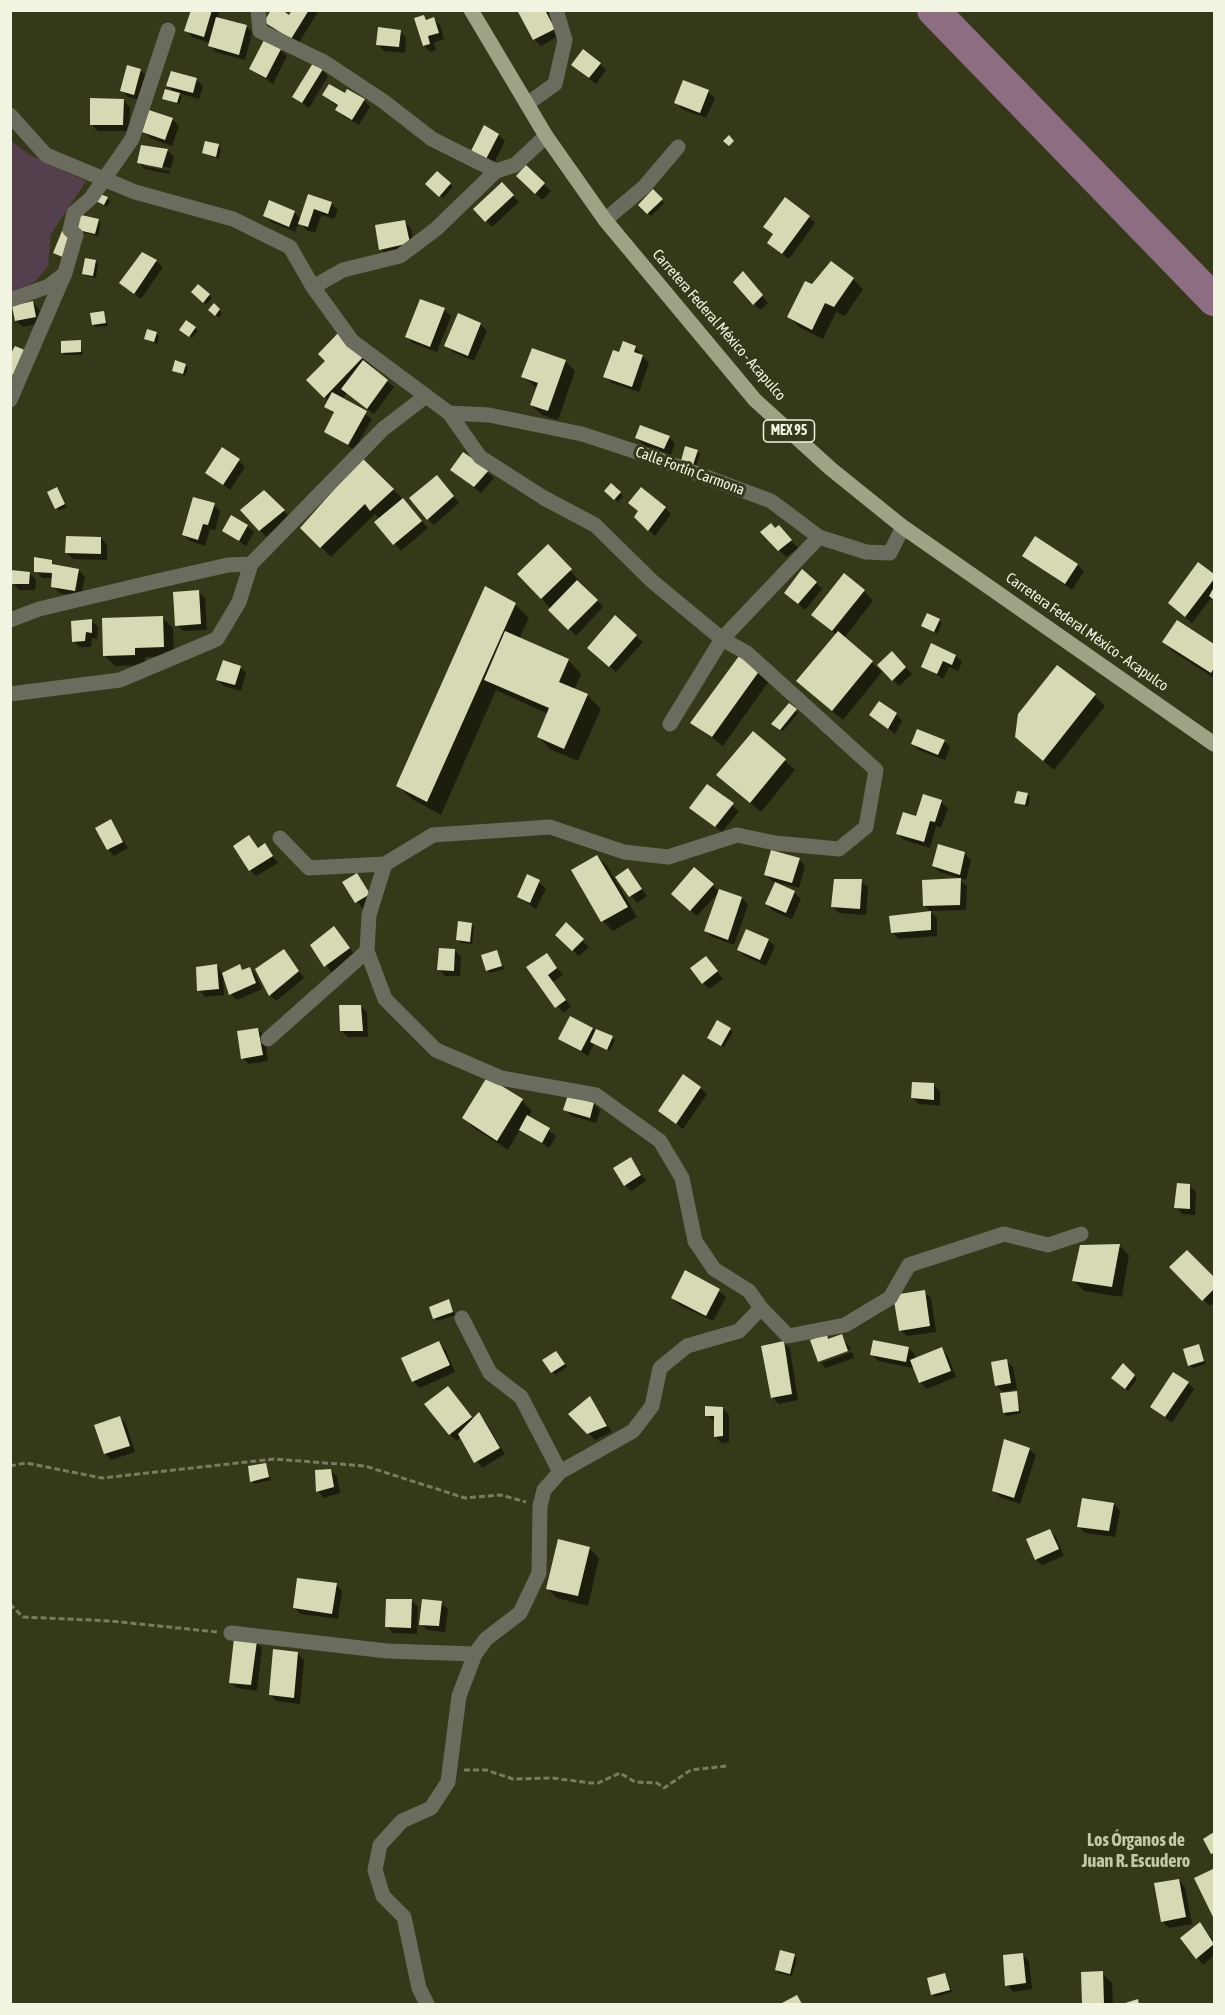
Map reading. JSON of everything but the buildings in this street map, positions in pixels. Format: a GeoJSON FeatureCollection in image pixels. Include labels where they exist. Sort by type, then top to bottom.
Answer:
{"type":"FeatureCollection","features":[{"type":"Feature","properties":{"kind":"main road","name":"Carretera Federal México - Acapulco"},"geometry":{"type":"LineString","coordinates":[[471,10],[546,136],[605,220],[755,400],[831,470],[903,527],[1215,744]]}},
{"type":"Feature","properties":{"kind":"street"},"geometry":{"type":"LineString","coordinates":[[258,10],[260,31],[324,62],[383,101],[432,140],[496,171]]}},
{"type":"Feature","properties":{"kind":"street"},"geometry":{"type":"LineString","coordinates":[[527,104],[555,84],[565,40],[556,10]]}},
{"type":"Feature","properties":{"kind":"street"},"geometry":{"type":"LineString","coordinates":[[10,400],[65,273],[76,235],[70,230],[74,213],[106,180],[132,140],[168,30]]}},
{"type":"Feature","properties":{"kind":"street"},"geometry":{"type":"LineString","coordinates":[[10,115],[46,155],[135,192],[233,219],[291,247],[313,287],[351,341],[450,413],[480,458],[544,498],[595,525],[653,582],[722,639],[747,652],[876,770],[866,827],[839,849],[775,843],[737,835],[668,858],[624,852],[550,827],[433,835],[386,864],[309,868],[280,838]]}},
{"type":"Feature","properties":{"kind":"street"},"geometry":{"type":"LineString","coordinates":[[313,287],[343,270],[400,256],[436,229],[496,171],[515,165],[546,136]]}},
{"type":"Feature","properties":{"kind":"street"},"geometry":{"type":"LineString","coordinates":[[605,220],[644,187],[678,147]]}},
{"type":"Feature","properties":{"kind":"street"},"geometry":{"type":"LineString","coordinates":[[10,300],[49,286],[65,273]]}},
{"type":"Feature","properties":{"kind":"street"},"geometry":{"type":"LineString","coordinates":[[10,694],[120,680],[217,639],[239,602],[251,564],[383,429],[426,396]]}},
{"type":"Feature","properties":{"kind":"street","name":"Calle Fortín Carmona"},"geometry":{"type":"LineString","coordinates":[[450,413],[489,415],[582,434],[655,458],[771,501],[819,537],[866,552],[891,553],[903,527]]}},
{"type":"Feature","properties":{"kind":"street"},"geometry":{"type":"LineString","coordinates":[[670,724],[722,639],[819,537]]}},
{"type":"Feature","properties":{"kind":"street"},"geometry":{"type":"LineString","coordinates":[[10,620],[39,609],[135,586],[228,565],[251,564]]}},
{"type":"Feature","properties":{"kind":"street"},"geometry":{"type":"LineString","coordinates":[[386,864],[369,915],[367,951],[385,999],[436,1050],[501,1078],[596,1095],[660,1141],[682,1178],[695,1241],[714,1269],[749,1291],[761,1308],[788,1336],[845,1325],[890,1298],[909,1265],[1004,1234],[1048,1245],[1081,1234]]}},
{"type":"Feature","properties":{"kind":"street"},"geometry":{"type":"LineString","coordinates":[[268,1039],[367,951]]}},
{"type":"Feature","properties":{"kind":"street"},"geometry":{"type":"LineString","coordinates":[[427,2004],[418,1988],[405,1917],[383,1896],[375,1870],[380,1845],[402,1821],[431,1808],[448,1782],[459,1696],[475,1654],[486,1639],[520,1613],[539,1573],[540,1506],[544,1490],[560,1473],[633,1431],[652,1406],[660,1368],[687,1346],[740,1331],[761,1308]]}},
{"type":"Feature","properties":{"kind":"street"},"geometry":{"type":"LineString","coordinates":[[462,1318],[490,1373],[520,1397],[560,1473]]}},
{"type":"Feature","properties":{"kind":"street"},"geometry":{"type":"LineString","coordinates":[[231,1633],[387,1651],[475,1654]]}},
{"type":"Feature","properties":{"kind":"path"},"geometry":{"type":"LineString","coordinates":[[10,1466],[26,1463],[102,1478],[274,1459],[364,1466],[465,1498],[501,1495],[540,1506]]}},
{"type":"Feature","properties":{"kind":"path"},"geometry":{"type":"LineString","coordinates":[[10,1604],[22,1617],[111,1621],[231,1633]]}},
{"type":"Feature","properties":{"kind":"path"},"geometry":{"type":"LineString","coordinates":[[449,1768],[486,1770],[513,1779],[552,1778],[591,1783],[598,1783],[620,1773],[635,1782],[657,1783],[664,1788],[691,1770],[727,1766]]}},
{"type":"Feature","properties":{"kind":"shaded area"},"geometry":{"type":"Polygon","coordinates":[[[10,140],[30,155],[86,181],[51,234],[48,266],[36,281],[11,294],[10,140]]]}},
{"type":"Feature","properties":{"kind":"waterway"},"geometry":{"type":"LineString","coordinates":[[933,10],[1214,300]]}},
{"type":"Feature","properties":{"kind":"district","name":"Los Órganos de Juan R. Escudero"},"geometry":{"type":"Point","coordinates":[1136,1850]}}]}
